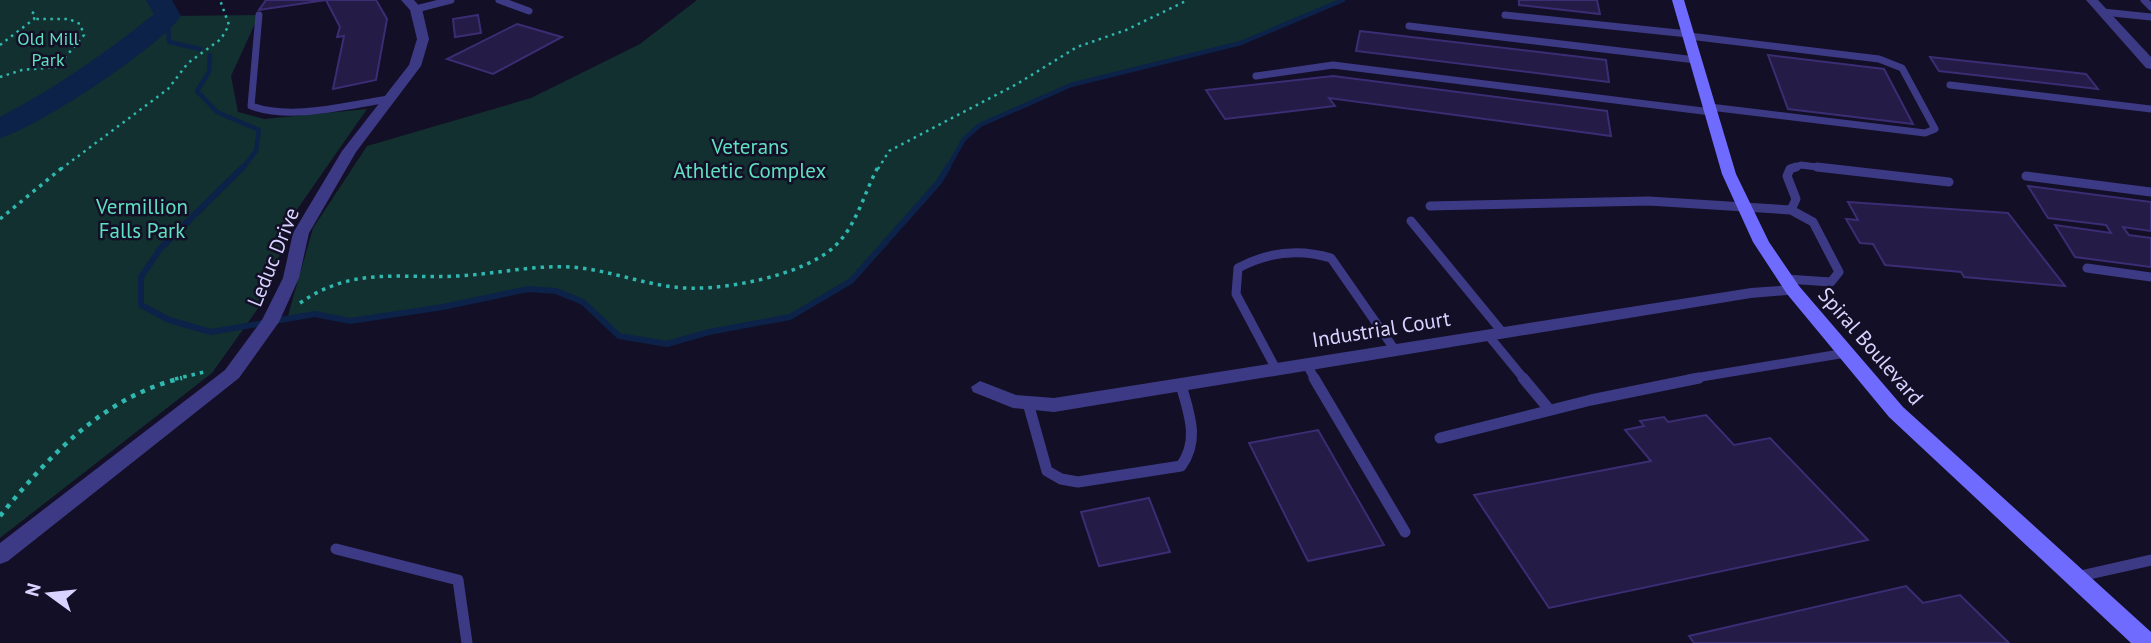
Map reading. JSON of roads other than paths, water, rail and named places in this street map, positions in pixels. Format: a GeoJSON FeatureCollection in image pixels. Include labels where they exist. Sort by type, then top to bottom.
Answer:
{"type":"FeatureCollection","features":[{"type":"Feature","properties":{"kind":"street","name":"Spiral Boulevard"},"geometry":{"type":"LineString","coordinates":[[1678,0],[1729,174],[1761,242],[1789,285],[1896,412],[2147,643]]}},
{"type":"Feature","properties":{"kind":"street"},"geometry":{"type":"LineString","coordinates":[[2092,0],[2151,65]]}},
{"type":"Feature","properties":{"kind":"street","name":"Leduc Drive"},"geometry":{"type":"LineString","coordinates":[[0,555],[232,374],[270,322],[291,278],[301,233],[349,151],[415,66],[423,39],[411,4]]}},
{"type":"Feature","properties":{"kind":"street","name":"Industrial Court"},"geometry":{"type":"LineString","coordinates":[[980,387],[1013,401],[1054,405],[1789,285]]}},
{"type":"Feature","properties":{"kind":"lane"},"geometry":{"type":"LineString","coordinates":[[411,4],[451,0]]}},
{"type":"Feature","properties":{"kind":"lane"},"geometry":{"type":"LineString","coordinates":[[499,0],[528,11]]}},
{"type":"Feature","properties":{"kind":"lane"},"geometry":{"type":"LineString","coordinates":[[2144,0],[2151,7]]}},
{"type":"Feature","properties":{"kind":"lane"},"geometry":{"type":"LineString","coordinates":[[2103,12],[2151,17]]}},
{"type":"Feature","properties":{"kind":"lane"},"geometry":{"type":"LineString","coordinates":[[259,15],[251,106],[257,110],[279,111],[389,99]]}},
{"type":"Feature","properties":{"kind":"lane"},"geometry":{"type":"LineString","coordinates":[[1256,76],[1309,66],[1333,65],[1925,133],[1934,129],[1902,68],[1879,59],[1505,15]]}},
{"type":"Feature","properties":{"kind":"lane"},"geometry":{"type":"LineString","coordinates":[[1409,26],[1696,60]]}},
{"type":"Feature","properties":{"kind":"lane"},"geometry":{"type":"LineString","coordinates":[[1950,85],[2151,109]]}},
{"type":"Feature","properties":{"kind":"lane"},"geometry":{"type":"LineString","coordinates":[[1791,209],[1796,199],[1787,176],[1790,169],[1801,165],[1949,182]]}},
{"type":"Feature","properties":{"kind":"lane"},"geometry":{"type":"LineString","coordinates":[[2026,176],[2151,192]]}},
{"type":"Feature","properties":{"kind":"lane"},"geometry":{"type":"LineString","coordinates":[[1430,206],[1649,201],[1791,209],[1813,222],[1839,272],[1831,282],[1789,285]]}},
{"type":"Feature","properties":{"kind":"lane"},"geometry":{"type":"LineString","coordinates":[[1411,221],[1548,408]]}},
{"type":"Feature","properties":{"kind":"lane"},"geometry":{"type":"LineString","coordinates":[[1276,369],[1236,293],[1238,268],[1257,256],[1298,251],[1331,257],[1395,350]]}},
{"type":"Feature","properties":{"kind":"lane"},"geometry":{"type":"LineString","coordinates":[[2087,268],[2151,277]]}},
{"type":"Feature","properties":{"kind":"lane"},"geometry":{"type":"LineString","coordinates":[[1440,438],[1548,408],[1743,368],[1846,353]]}},
{"type":"Feature","properties":{"kind":"lane"},"geometry":{"type":"LineString","coordinates":[[1307,365],[1405,532]]}},
{"type":"Feature","properties":{"kind":"lane"},"geometry":{"type":"LineString","coordinates":[[1028,402],[1047,471],[1061,479],[1078,482],[1181,466],[1192,454],[1194,439],[1181,385]]}},
{"type":"Feature","properties":{"kind":"lane"},"geometry":{"type":"LineString","coordinates":[[336,549],[458,580],[467,643]]}},
{"type":"Feature","properties":{"kind":"lane"},"geometry":{"type":"LineString","coordinates":[[2076,578],[2151,560]]}},
{"type":"Feature","properties":{"kind":"waterway"},"geometry":{"type":"LineString","coordinates":[[0,129],[87,77],[168,16],[159,0]]}},
{"type":"Feature","properties":{"kind":"waterway"},"geometry":{"type":"LineString","coordinates":[[947,169],[964,139],[980,125],[1071,85],[1241,43],[1343,0]]}},
{"type":"Feature","properties":{"kind":"waterway"},"geometry":{"type":"LineString","coordinates":[[168,16],[169,42],[200,49]]}},
{"type":"Feature","properties":{"kind":"waterway"},"geometry":{"type":"LineString","coordinates":[[210,55],[209,72],[197,91],[217,112],[259,130],[256,151],[242,169]]}},
{"type":"Feature","properties":{"kind":"waterway"},"geometry":{"type":"LineString","coordinates":[[243,167],[160,249],[141,277],[141,305],[169,320],[211,332],[315,314],[350,321],[443,307],[528,289],[556,291],[583,302],[619,336],[667,344],[709,332],[790,317],[851,281],[939,182],[948,167]]}},
{"type":"Feature","properties":{"kind":"park label","name":"Old Mill Park"},"geometry":{"type":"Point","coordinates":[48,48]}},
{"type":"Feature","properties":{"kind":"park label","name":"Veterans Athletic Complex"},"geometry":{"type":"Point","coordinates":[750,158]}},
{"type":"Feature","properties":{"kind":"park label","name":"Vermillion Falls Park"},"geometry":{"type":"Point","coordinates":[142,218]}}]}
